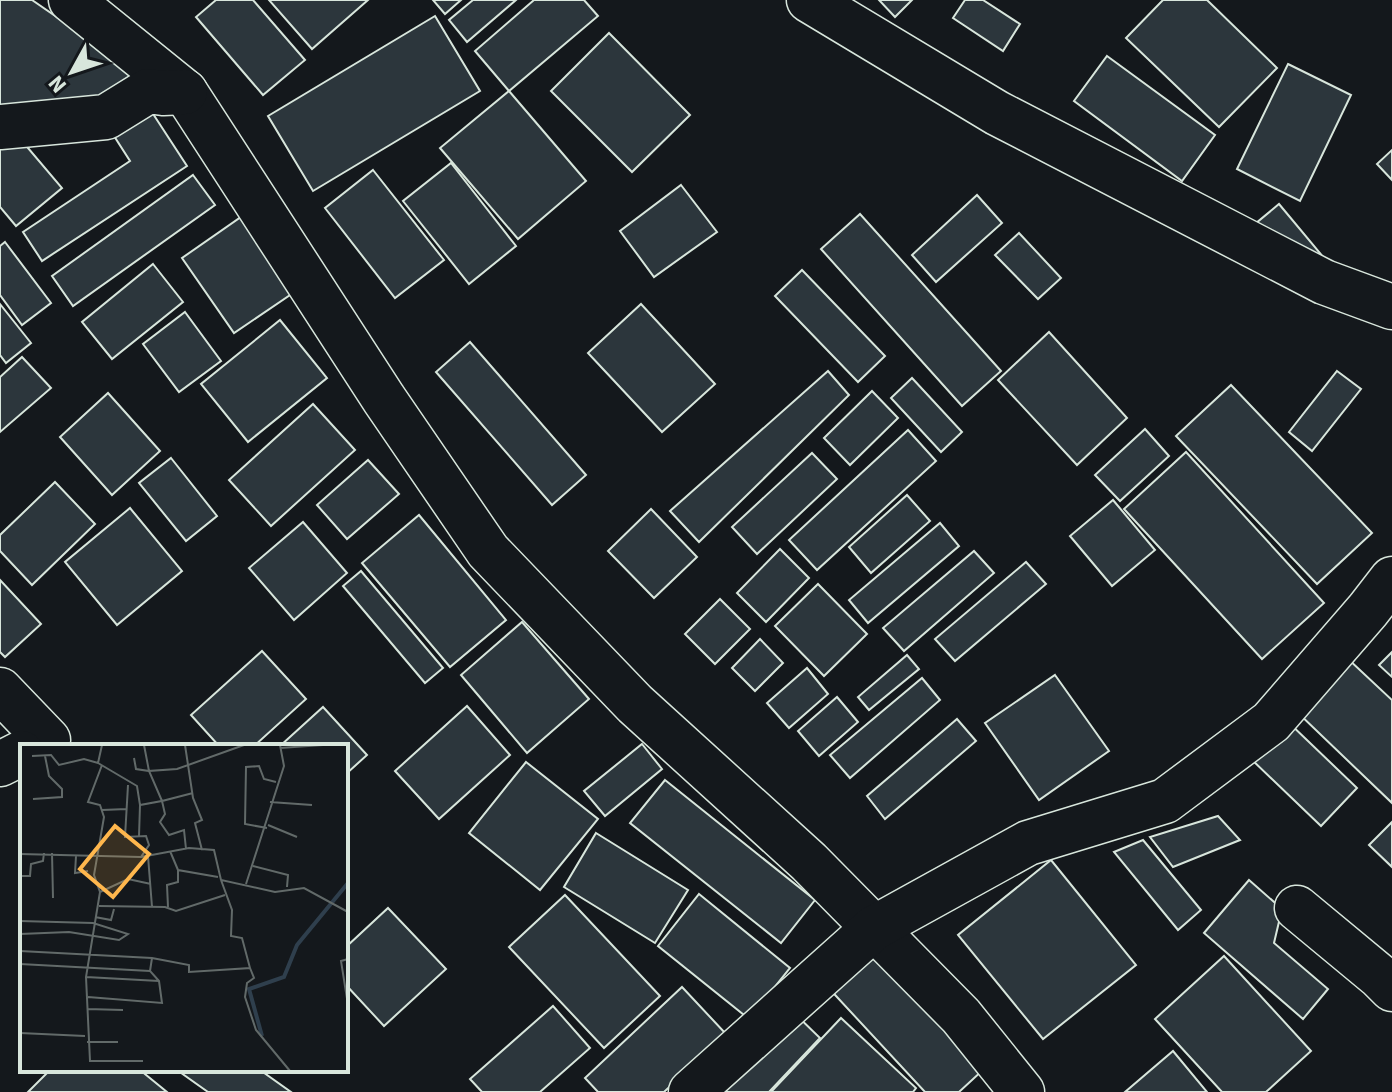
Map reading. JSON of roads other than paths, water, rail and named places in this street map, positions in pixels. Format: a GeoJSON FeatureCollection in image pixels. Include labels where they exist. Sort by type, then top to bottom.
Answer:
{"type":"FeatureCollection","features":[{"type":"Feature","properties":{"kind":"street"},"geometry":{"type":"LineString","coordinates":[[71,0],[185,92],[384,399],[488,551],[635,704],[809,862],[961,1016],[1022,1092]]}},
{"type":"Feature","properties":{"kind":"street"},"geometry":{"type":"LineString","coordinates":[[809,0],[997,113],[1324,282],[1392,307]]}},
{"type":"Feature","properties":{"kind":"street"},"geometry":{"type":"LineString","coordinates":[[0,127],[106,117],[148,91],[185,92]]}},
{"type":"Feature","properties":{"kind":"street"},"geometry":{"type":"LineString","coordinates":[[691,1092],[874,928],[1028,843],[1165,801],[1271,722],[1392,579]]}},
{"type":"Feature","properties":{"kind":"street"},"geometry":{"type":"LineString","coordinates":[[0,690],[48,740],[41,744]]}},
{"type":"Feature","properties":{"kind":"street"},"geometry":{"type":"LineString","coordinates":[[0,764],[20,754]]}},
{"type":"Feature","properties":{"kind":"street"},"geometry":{"type":"LineString","coordinates":[[1297,908],[1392,989]]}}]}
